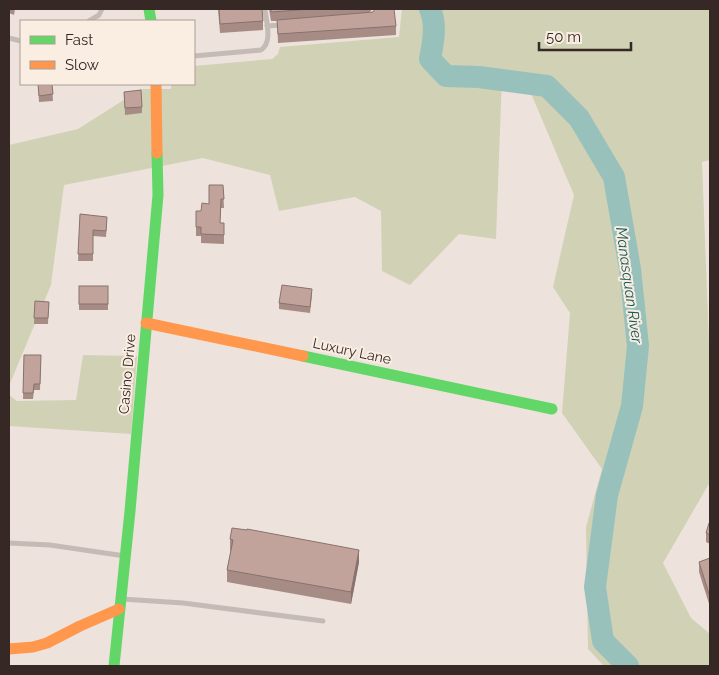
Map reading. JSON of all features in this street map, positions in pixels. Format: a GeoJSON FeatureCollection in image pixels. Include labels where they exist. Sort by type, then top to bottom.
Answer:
{"type":"FeatureCollection","features":[{"type":"Feature","properties":{"kind":"street","name":"Casino Drive"},"geometry":{"type":"LineString","coordinates":[[114,666],[158,195],[156,85]]}},
{"type":"Feature","properties":{"kind":"street","name":"Luxury Lane"},"geometry":{"type":"LineString","coordinates":[[146,323],[552,409]]}},
{"type":"Feature","properties":{"kind":"street"},"geometry":{"type":"LineString","coordinates":[[9,649],[33,647],[47,643],[120,604]]}},
{"type":"Feature","properties":{"kind":"lane"},"geometry":{"type":"LineString","coordinates":[[90,20],[99,14],[102,9]]}},
{"type":"Feature","properties":{"kind":"lane"},"geometry":{"type":"LineString","coordinates":[[195,56],[261,50],[266,47],[268,41],[265,9]]}},
{"type":"Feature","properties":{"kind":"lane"},"geometry":{"type":"LineString","coordinates":[[267,26],[286,25]]}},
{"type":"Feature","properties":{"kind":"lane"},"geometry":{"type":"LineString","coordinates":[[9,543],[50,545],[125,556]]}},
{"type":"Feature","properties":{"kind":"lane"},"geometry":{"type":"LineString","coordinates":[[120,604],[183,603],[323,620]]}},
{"type":"Feature","properties":{"kind":"green space"},"geometry":{"type":"Polygon","coordinates":[[[402,9],[710,9],[710,160],[702,162],[710,370],[710,482],[663,563],[691,618],[710,634],[710,666],[604,666],[588,649],[586,527],[602,469],[562,413],[570,313],[553,287],[574,195],[530,91],[502,76],[496,239],[459,234],[410,285],[382,271],[381,211],[355,197],[279,211],[270,175],[203,158],[64,185],[51,285],[9,386],[9,145],[78,129],[141,89],[171,89],[171,85],[195,85],[195,66],[272,59],[278,54],[280,47],[399,37],[402,9]]]}},
{"type":"Feature","properties":{"kind":"green space"},"geometry":{"type":"Polygon","coordinates":[[[83,355],[137,356],[131,434],[9,426],[9,395],[17,401],[76,400],[83,355]]]}},
{"type":"Feature","properties":{"kind":"building"},"geometry":{"type":"Polygon","coordinates":[[[219,9],[262,9],[263,21],[220,24],[219,9]]]}},
{"type":"Feature","properties":{"kind":"building"},"geometry":{"type":"Polygon","coordinates":[[[271,9],[312,9],[271,12],[271,9]]]}},
{"type":"Feature","properties":{"kind":"building"},"geometry":{"type":"Polygon","coordinates":[[[375,9],[394,9],[396,26],[278,34],[277,20],[373,12],[375,9]]]}},
{"type":"Feature","properties":{"kind":"building"},"geometry":{"type":"Polygon","coordinates":[[[38,85],[52,85],[53,94],[39,96],[38,85]]]}},
{"type":"Feature","properties":{"kind":"building"},"geometry":{"type":"Polygon","coordinates":[[[141,90],[142,107],[125,108],[124,92],[141,90]]]}},
{"type":"Feature","properties":{"kind":"building"},"geometry":{"type":"Polygon","coordinates":[[[209,185],[223,185],[224,199],[221,199],[220,223],[224,223],[224,235],[201,234],[201,227],[196,227],[196,211],[201,211],[202,203],[209,204],[209,185]]]}},
{"type":"Feature","properties":{"kind":"building"},"geometry":{"type":"Polygon","coordinates":[[[80,214],[107,217],[106,231],[93,230],[93,254],[78,254],[80,214]]]}},
{"type":"Feature","properties":{"kind":"building"},"geometry":{"type":"Polygon","coordinates":[[[282,285],[312,289],[310,307],[279,303],[282,285]]]}},
{"type":"Feature","properties":{"kind":"building"},"geometry":{"type":"Polygon","coordinates":[[[79,286],[108,286],[108,304],[79,304],[79,286]]]}},
{"type":"Feature","properties":{"kind":"building"},"geometry":{"type":"Polygon","coordinates":[[[35,301],[49,302],[48,318],[34,318],[35,301]]]}},
{"type":"Feature","properties":{"kind":"building"},"geometry":{"type":"Polygon","coordinates":[[[24,355],[41,355],[40,384],[34,384],[33,393],[23,393],[24,355]]]}},
{"type":"Feature","properties":{"kind":"building"},"geometry":{"type":"Polygon","coordinates":[[[710,524],[710,535],[706,533],[710,524]]]}},
{"type":"Feature","properties":{"kind":"building"},"geometry":{"type":"Polygon","coordinates":[[[232,528],[247,529],[359,550],[351,592],[227,570],[233,540],[230,539],[232,528]]]}},
{"type":"Feature","properties":{"kind":"building"},"geometry":{"type":"Polygon","coordinates":[[[710,558],[710,597],[699,562],[710,558]]]}},
{"type":"Feature","properties":{"kind":"waterway","name":"Manasquan River"},"geometry":{"type":"LineString","coordinates":[[430,9],[434,28],[430,59],[446,76],[479,77],[547,86],[579,118],[614,177],[630,269],[638,346],[632,406],[607,495],[595,587],[603,641],[628,666]]}},
{"type":"Feature","properties":{"kind":"traffic: fast"},"geometry":{"type":"LineString","coordinates":[[149,9],[151,20]]}},
{"type":"Feature","properties":{"kind":"traffic: fast"},"geometry":{"type":"LineString","coordinates":[[114,666],[130,511],[158,195],[157,153]]}},
{"type":"Feature","properties":{"kind":"traffic: fast"},"geometry":{"type":"LineString","coordinates":[[303,356],[552,409]]}},
{"type":"Feature","properties":{"kind":"traffic: slow"},"geometry":{"type":"LineString","coordinates":[[156,85],[157,153]]}},
{"type":"Feature","properties":{"kind":"traffic: slow"},"geometry":{"type":"LineString","coordinates":[[146,323],[303,356]]}},
{"type":"Feature","properties":{"kind":"traffic: slow"},"geometry":{"type":"LineString","coordinates":[[9,649],[33,647],[47,643],[119,609]]}}]}
